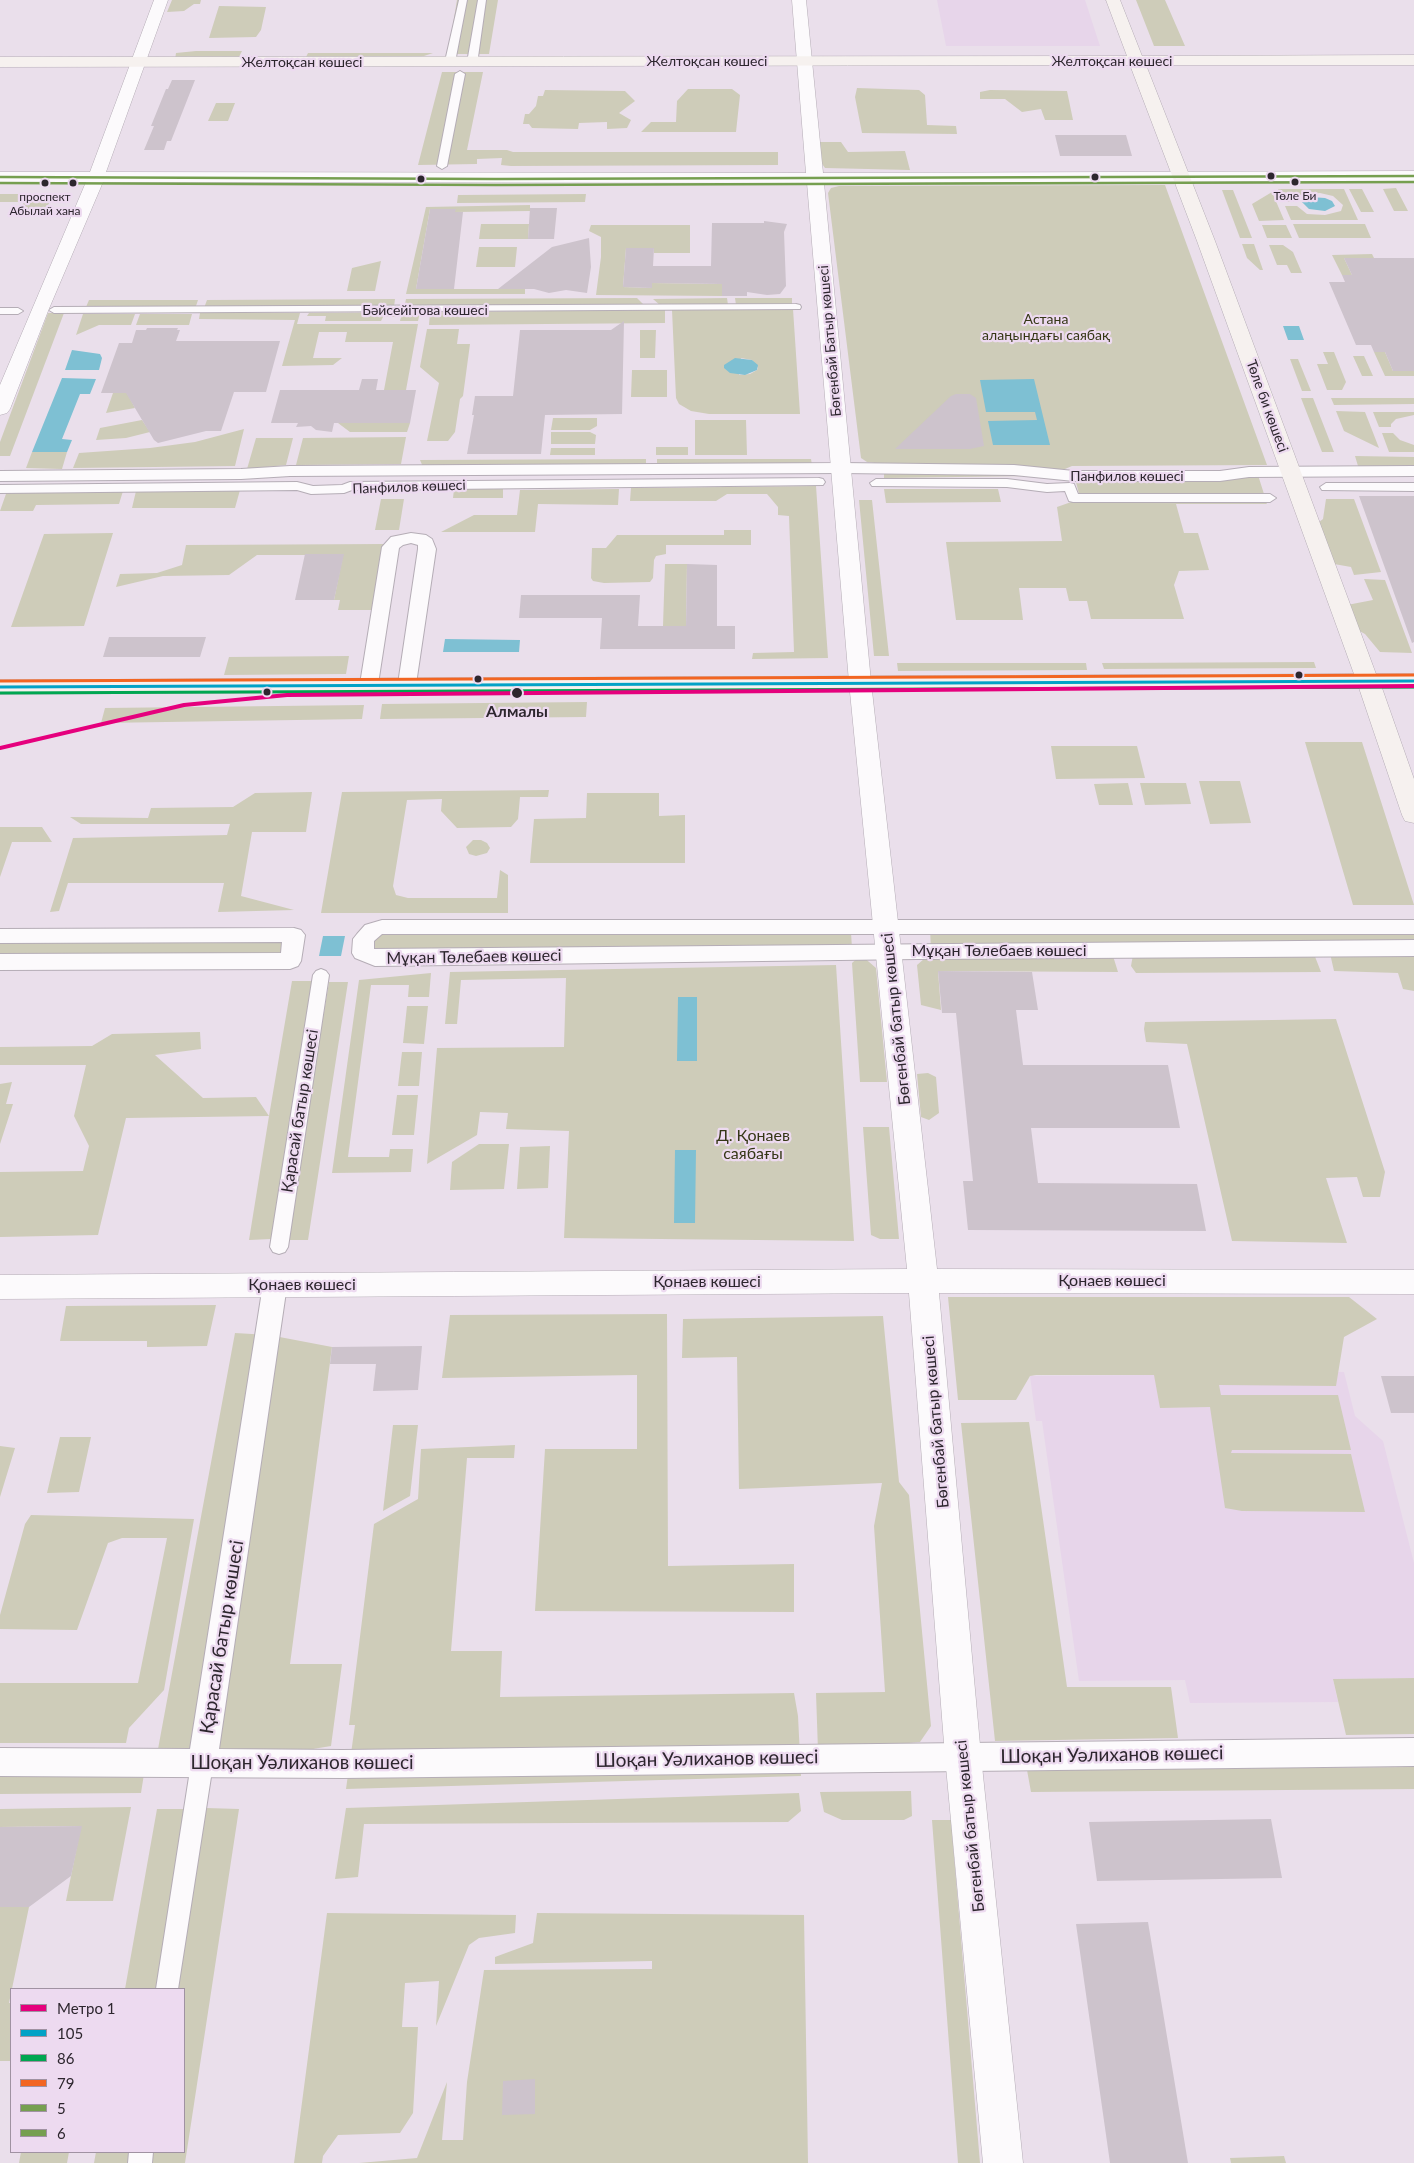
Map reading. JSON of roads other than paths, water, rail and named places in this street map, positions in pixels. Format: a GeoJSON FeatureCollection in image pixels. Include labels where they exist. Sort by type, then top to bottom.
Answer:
{"type":"FeatureCollection","features":[{"type":"Feature","properties":{"kind":"main road","name":"Төле би көшесі"},"geometry":{"type":"LineString","coordinates":[[1113,0],[1182,177],[1368,681],[1414,815]]}},
{"type":"Feature","properties":{"kind":"main road","name":"Желтоқсан көшесі"},"geometry":{"type":"LineString","coordinates":[[0,62],[1414,60]]}},
{"type":"Feature","properties":{"kind":"main road"},"geometry":{"type":"LineString","coordinates":[[0,687],[1414,680]]}},
{"type":"Feature","properties":{"kind":"street"},"geometry":{"type":"LineString","coordinates":[[0,409],[38,311],[96,178],[161,0]]}},
{"type":"Feature","properties":{"kind":"street"},"geometry":{"type":"LineString","coordinates":[[451,57],[463,0]]}},
{"type":"Feature","properties":{"kind":"street"},"geometry":{"type":"LineString","coordinates":[[473,57],[482,0]]}},
{"type":"Feature","properties":{"kind":"street","name":"Бөгенбай Батыр көшесі"},"geometry":{"type":"LineString","coordinates":[[799,0],[860,682]]}},
{"type":"Feature","properties":{"kind":"street"},"geometry":{"type":"LineString","coordinates":[[442,166],[460,74]]}},
{"type":"Feature","properties":{"kind":"street"},"geometry":{"type":"LineString","coordinates":[[0,177],[815,178],[1414,176]]}},
{"type":"Feature","properties":{"kind":"street","name":"Бәйсейітова көшесі"},"geometry":{"type":"LineString","coordinates":[[54,310],[796,307]]}},
{"type":"Feature","properties":{"kind":"street"},"geometry":{"type":"LineString","coordinates":[[0,311],[18,311]]}},
{"type":"Feature","properties":{"kind":"street","name":"Панфилов көшесі"},"geometry":{"type":"LineString","coordinates":[[0,489],[297,486],[306,487],[311,490],[344,489],[350,486],[818,475],[841,468],[1014,470],[1067,476],[1220,476],[1244,472],[1414,471]]}},
{"type":"Feature","properties":{"kind":"street","name":"Панфилов көшесі"},"geometry":{"type":"LineString","coordinates":[[0,476],[241,474],[290,470],[818,475]]}},
{"type":"Feature","properties":{"kind":"street","name":"Панфилов көшесі"},"geometry":{"type":"LineString","coordinates":[[876,484],[1007,483],[1047,488],[1070,487],[1073,498],[1270,498]]}},
{"type":"Feature","properties":{"kind":"street"},"geometry":{"type":"LineString","coordinates":[[1326,487],[1414,488]]}},
{"type":"Feature","properties":{"kind":"street"},"geometry":{"type":"LineString","coordinates":[[368,684],[391,547],[397,541],[411,538],[420,539],[426,543],[427,549],[407,684]]}},
{"type":"Feature","properties":{"kind":"street","name":"Бөгенбай батыр көшесі"},"geometry":{"type":"LineString","coordinates":[[860,682],[923,1281],[963,1756],[1003,2163]]}},
{"type":"Feature","properties":{"kind":"street","name":"Мұқан Төлебаев көшесі"},"geometry":{"type":"LineString","coordinates":[[1414,927],[888,940],[375,958],[363,953],[364,939],[372,930],[382,927],[888,940],[1414,948]]}},
{"type":"Feature","properties":{"kind":"street"},"geometry":{"type":"LineString","coordinates":[[0,936],[294,935],[290,961],[0,962]]}},
{"type":"Feature","properties":{"kind":"street","name":"Қарасай батыр көшесі"},"geometry":{"type":"LineString","coordinates":[[279,1247],[321,975]]}},
{"type":"Feature","properties":{"kind":"street","name":"Қонаев көшесі"},"geometry":{"type":"LineString","coordinates":[[0,1287],[923,1281],[1414,1282]]}},
{"type":"Feature","properties":{"kind":"street","name":"Қарасай батыр көшесі"},"geometry":{"type":"LineString","coordinates":[[167,1988],[275,1285]]}},
{"type":"Feature","properties":{"kind":"street","name":"Шоқан Уәлиханов көшесі"},"geometry":{"type":"LineString","coordinates":[[0,1762],[343,1764],[1414,1752]]}},
{"type":"Feature","properties":{"kind":"water"},"geometry":{"type":"Polygon","coordinates":[[[1310,197],[1325,198],[1332,201],[1335,206],[1325,211],[1309,209],[1302,202],[1310,197]]]}},
{"type":"Feature","properties":{"kind":"water"},"geometry":{"type":"Polygon","coordinates":[[[1283,326],[1299,326],[1304,340],[1288,340],[1283,326]]]}},
{"type":"Feature","properties":{"kind":"water"},"geometry":{"type":"Polygon","coordinates":[[[72,350],[100,354],[102,358],[99,370],[65,370],[72,350]]]}},
{"type":"Feature","properties":{"kind":"water"},"geometry":{"type":"Polygon","coordinates":[[[735,358],[752,360],[758,365],[757,370],[745,375],[730,373],[724,368],[724,365],[735,358]]]}},
{"type":"Feature","properties":{"kind":"water"},"geometry":{"type":"Polygon","coordinates":[[[62,378],[96,379],[90,394],[80,394],[62,439],[72,440],[67,452],[32,452],[62,378]]]}},
{"type":"Feature","properties":{"kind":"water"},"geometry":{"type":"Polygon","coordinates":[[[1034,379],[1050,445],[993,445],[988,421],[1037,420],[1035,412],[986,412],[980,380],[1034,379]]]}},
{"type":"Feature","properties":{"kind":"water"},"geometry":{"type":"Polygon","coordinates":[[[445,639],[520,640],[519,652],[443,652],[445,639]]]}},
{"type":"Feature","properties":{"kind":"water"},"geometry":{"type":"Polygon","coordinates":[[[323,936],[345,936],[341,956],[319,956],[323,936]]]}},
{"type":"Feature","properties":{"kind":"water"},"geometry":{"type":"Polygon","coordinates":[[[678,997],[697,997],[697,1061],[677,1061],[678,997]]]}},
{"type":"Feature","properties":{"kind":"water"},"geometry":{"type":"Polygon","coordinates":[[[675,1150],[696,1150],[695,1223],[674,1223],[675,1150]]]}},
{"type":"Feature","properties":{"kind":"metro line","name":"1"},"geometry":{"type":"LineString","coordinates":[[0,748],[184,705],[287,695],[1414,686]]}},
{"type":"Feature","properties":{"kind":"place","name":"Төле Би"},"geometry":{"type":"Point","coordinates":[1295,182]}},
{"type":"Feature","properties":{"kind":"place","name":"проспект Абылай хана"},"geometry":{"type":"Point","coordinates":[45,183]}},
{"type":"Feature","properties":{"kind":"place","name":"Алмалы"},"geometry":{"type":"Point","coordinates":[517,693]}},
{"type":"Feature","properties":{"kind":"park label","name":"Астана алаңындағы саябақ"},"geometry":{"type":"Point","coordinates":[1046,328]}},
{"type":"Feature","properties":{"kind":"park label","name":"Д. Қонаев саябағы"},"geometry":{"type":"Point","coordinates":[753,1145]}}]}
